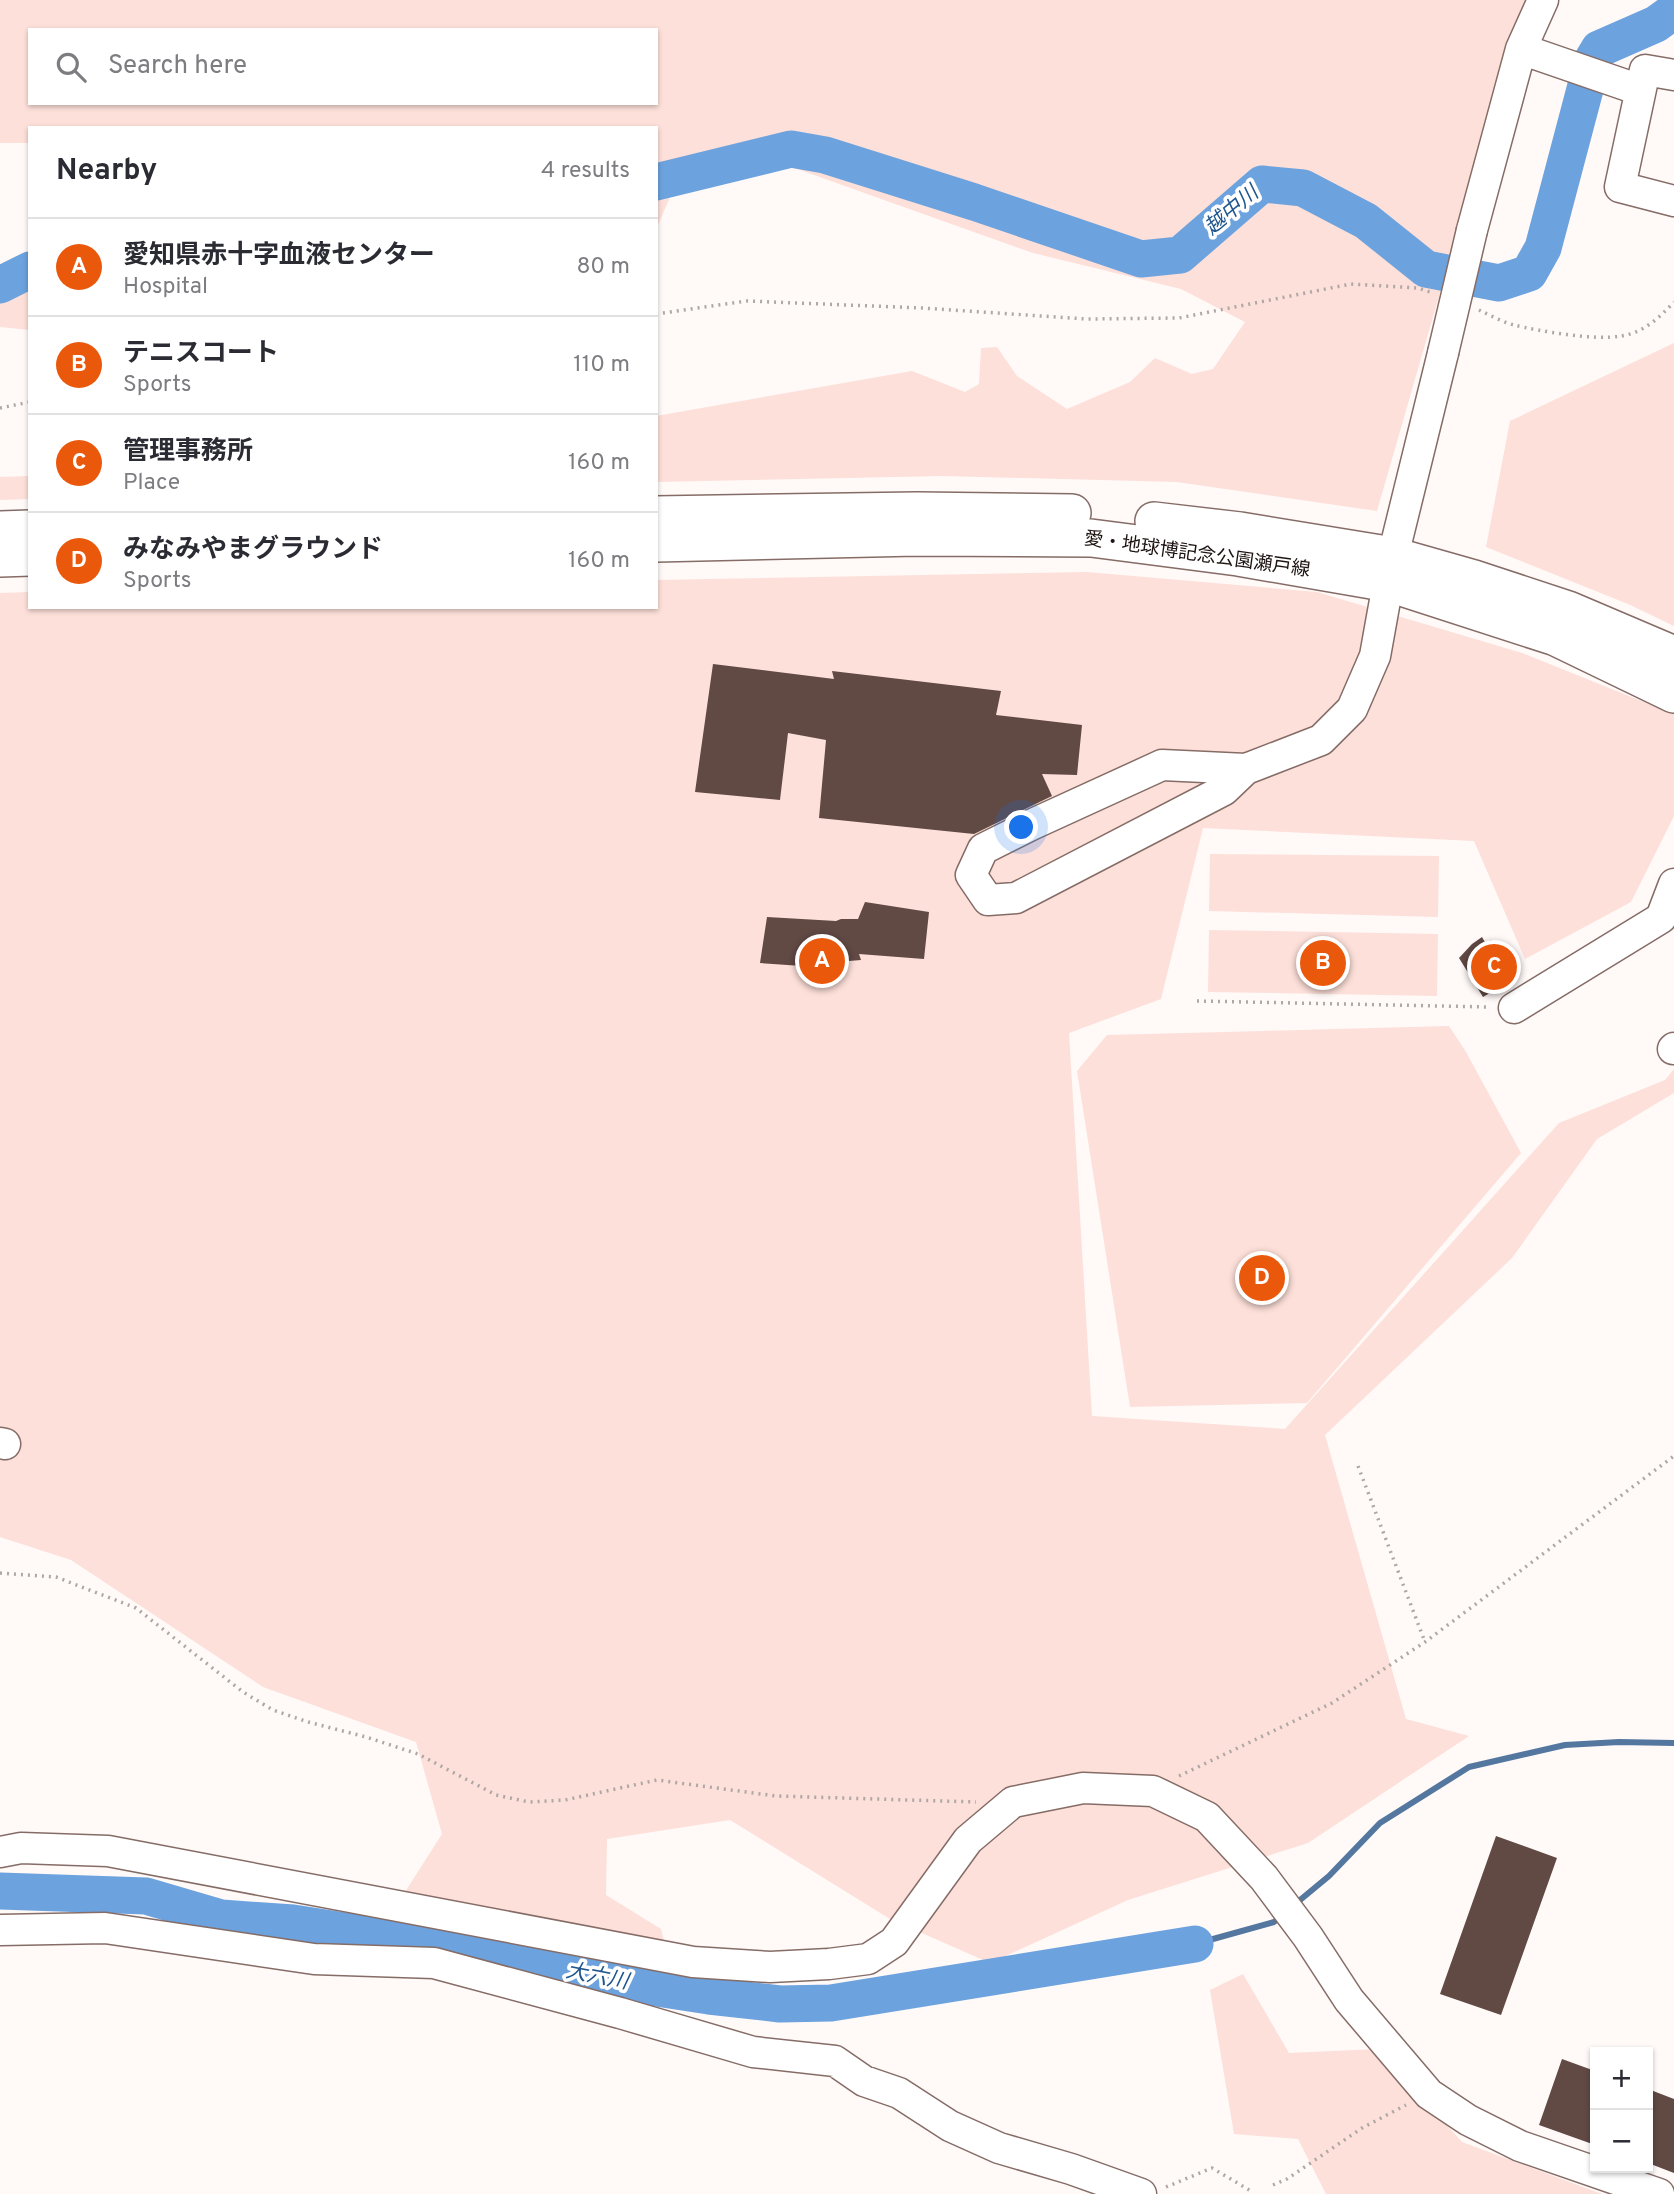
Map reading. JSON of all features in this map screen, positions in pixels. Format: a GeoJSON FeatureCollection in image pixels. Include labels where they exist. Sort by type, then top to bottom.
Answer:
{"type":"FeatureCollection","features":[{"type":"Feature","properties":{"kind":"main road","name":"愛・地球博記念公園瀬戸線"},"geometry":{"type":"LineString","coordinates":[[658,515],[917,511],[1092,513],[1240,531],[1391,569],[1556,637],[1674,694]]}},
{"type":"Feature","properties":{"kind":"main road"},"geometry":{"type":"LineString","coordinates":[[0,530],[28,529]]}},
{"type":"Feature","properties":{"kind":"main road","name":"愛・地球博記念公園瀬戸線"},"geometry":{"type":"LineString","coordinates":[[658,542],[916,537],[1091,538],[1238,557],[1391,569],[1474,579],[1568,610],[1674,655]]}},
{"type":"Feature","properties":{"kind":"main road"},"geometry":{"type":"LineString","coordinates":[[0,558],[28,557]]}},
{"type":"Feature","properties":{"kind":"street"},"geometry":{"type":"LineString","coordinates":[[1246,769],[1162,765],[983,849],[971,875],[988,900],[1016,898],[1224,790],[1246,769],[1321,740],[1352,709],[1375,656],[1391,569],[1472,230],[1533,54],[1543,0]]}},
{"type":"Feature","properties":{"kind":"street"},"geometry":{"type":"LineString","coordinates":[[1533,54],[1640,90]]}},
{"type":"Feature","properties":{"kind":"street"},"geometry":{"type":"LineString","coordinates":[[1674,75],[1645,69],[1620,187],[1674,201]]}},
{"type":"Feature","properties":{"kind":"street"},"geometry":{"type":"LineString","coordinates":[[1514,1008],[1667,926],[1674,884]]}},
{"type":"Feature","properties":{"kind":"street"},"geometry":{"type":"LineString","coordinates":[[0,1852],[21,1848],[108,1851],[693,1962],[794,1966],[868,1959],[894,1942],[968,1840],[1013,1802],[1083,1788],[1153,1791],[1207,1817],[1264,1878],[1308,1937],[1349,2000],[1429,2094],[1468,2120],[1520,2146],[1658,2194]]}},
{"type":"Feature","properties":{"kind":"street"},"geometry":{"type":"LineString","coordinates":[[0,1930],[106,1928],[314,1959],[433,1963],[753,2052],[835,2061],[864,2081],[899,2094],[950,2126],[999,2148],[1151,2191]]}},
{"type":"Feature","properties":{"kind":"path"},"geometry":{"type":"LineString","coordinates":[[658,314],[747,301],[1086,318],[1180,318],[1351,284],[1418,288],[1441,296]]}},
{"type":"Feature","properties":{"kind":"path"},"geometry":{"type":"LineString","coordinates":[[1477,309],[1513,325],[1594,337],[1622,336],[1640,330],[1658,319],[1674,302]]}},
{"type":"Feature","properties":{"kind":"path"},"geometry":{"type":"LineString","coordinates":[[0,408],[28,402]]}},
{"type":"Feature","properties":{"kind":"path"},"geometry":{"type":"LineString","coordinates":[[1197,1001],[1514,1008]]}},
{"type":"Feature","properties":{"kind":"path"},"geometry":{"type":"LineString","coordinates":[[1153,1791],[1193,1768],[1332,1703],[1425,1642],[1674,1455]]}},
{"type":"Feature","properties":{"kind":"path"},"geometry":{"type":"LineString","coordinates":[[1358,1466],[1425,1642]]}},
{"type":"Feature","properties":{"kind":"path"},"geometry":{"type":"LineString","coordinates":[[0,1573],[56,1577],[136,1608],[243,1692],[273,1710],[308,1723],[366,1737],[418,1754],[496,1795],[529,1802],[565,1800],[657,1780],[776,1796],[1013,1802]]}},
{"type":"Feature","properties":{"kind":"path"},"geometry":{"type":"LineString","coordinates":[[1273,2185],[1287,2179],[1362,2128],[1429,2094]]}},
{"type":"Feature","properties":{"kind":"path"},"geometry":{"type":"LineString","coordinates":[[1151,2191],[1212,2168],[1251,2190]]}},
{"type":"Feature","properties":{"kind":"shaded area"},"geometry":{"type":"Polygon","coordinates":[[[0,0],[1558,0],[1533,20],[1493,109],[1377,511],[1177,482],[943,476],[658,482],[658,416],[912,371],[965,392],[979,384],[981,348],[997,347],[1017,376],[1067,409],[1130,382],[1155,358],[1192,374],[1213,369],[1245,322],[1181,289],[1033,253],[786,165],[673,190],[658,225],[658,126],[28,126],[28,143],[0,143],[0,0]]]}},
{"type":"Feature","properties":{"kind":"shaded area"},"geometry":{"type":"Polygon","coordinates":[[[28,283],[28,330],[0,327],[0,295],[28,283]]]}},
{"type":"Feature","properties":{"kind":"shaded area"},"geometry":{"type":"Polygon","coordinates":[[[1674,343],[1674,626],[1628,604],[1486,547],[1510,421],[1674,343]]]}},
{"type":"Feature","properties":{"kind":"shaded area"},"geometry":{"type":"Polygon","coordinates":[[[28,476],[28,499],[0,500],[0,477],[28,476]]]}},
{"type":"Feature","properties":{"kind":"shaded area"},"geometry":{"type":"Polygon","coordinates":[[[1087,572],[1317,592],[1522,653],[1674,714],[1674,816],[1631,902],[1525,959],[1474,841],[1203,828],[1161,999],[1069,1033],[1092,1416],[1285,1429],[1559,1123],[1665,1080],[1674,1069],[1674,1093],[1597,1139],[1512,1258],[1325,1435],[1406,1719],[1469,1736],[1308,1843],[1128,1900],[990,1963],[890,1919],[730,1820],[607,1839],[606,1895],[661,1929],[665,1945],[405,1892],[442,1834],[416,1742],[263,1687],[71,1560],[0,1537],[0,593],[28,592],[28,609],[658,609],[658,580],[1087,572]]]}},
{"type":"Feature","properties":{"kind":"shaded area"},"geometry":{"type":"Polygon","coordinates":[[[1210,854],[1439,856],[1438,917],[1209,911],[1210,854]]]}},
{"type":"Feature","properties":{"kind":"shaded area"},"geometry":{"type":"Polygon","coordinates":[[[1209,930],[1438,934],[1437,996],[1208,992],[1209,930]]]}},
{"type":"Feature","properties":{"kind":"shaded area"},"geometry":{"type":"Polygon","coordinates":[[[1449,1026],[1521,1153],[1307,1403],[1130,1407],[1077,1071],[1107,1035],[1449,1026]]]}},
{"type":"Feature","properties":{"kind":"shaded area"},"geometry":{"type":"Polygon","coordinates":[[[1243,1974],[1289,2053],[1378,2049],[1462,2142],[1602,2194],[1326,2194],[1298,2139],[1234,2134],[1210,1990],[1243,1974]]]}},
{"type":"Feature","properties":{"kind":"building"},"geometry":{"type":"Polygon","coordinates":[[[713,664],[834,679],[832,671],[1001,691],[996,715],[1082,725],[1077,775],[1042,774],[1052,796],[974,834],[819,818],[826,740],[788,733],[780,800],[695,792],[713,664]]]}},
{"type":"Feature","properties":{"kind":"building"},"geometry":{"type":"Polygon","coordinates":[[[865,902],[929,912],[924,959],[859,954],[861,960],[837,962],[831,968],[760,963],[767,917],[836,921],[858,919],[865,902]]]}},
{"type":"Feature","properties":{"kind":"building"},"geometry":{"type":"Polygon","coordinates":[[[1482,937],[1486,944],[1491,940],[1515,973],[1512,974],[1514,979],[1483,997],[1459,958],[1482,937]]]}},
{"type":"Feature","properties":{"kind":"building"},"geometry":{"type":"Polygon","coordinates":[[[1496,1836],[1557,1858],[1501,2015],[1440,1994],[1496,1836]]]}},
{"type":"Feature","properties":{"kind":"building"},"geometry":{"type":"Polygon","coordinates":[[[1562,2059],[1590,2069],[1590,2143],[1539,2125],[1562,2059]]]}},
{"type":"Feature","properties":{"kind":"building"},"geometry":{"type":"Polygon","coordinates":[[[1653,2091],[1674,2099],[1674,2173],[1653,2165],[1653,2091]]]}},
{"type":"Feature","properties":{"kind":"waterway","name":"越中川"},"geometry":{"type":"LineString","coordinates":[[658,182],[791,149],[825,155],[1141,259],[1180,255],[1262,184],[1303,188],[1366,221],[1426,269],[1499,283],[1529,273],[1543,248],[1593,59],[1599,49],[1656,24],[1674,11]]}},
{"type":"Feature","properties":{"kind":"waterway","name":"越中川"},"geometry":{"type":"LineString","coordinates":[[0,285],[28,271]]}},
{"type":"Feature","properties":{"kind":"waterway"},"geometry":{"type":"LineString","coordinates":[[1294,1905],[1329,1876],[1380,1823],[1469,1767],[1565,1745],[1674,1743]]}},
{"type":"Feature","properties":{"kind":"waterway","name":"大六川"},"geometry":{"type":"LineString","coordinates":[[0,1891],[146,1896],[221,1918],[293,1923],[467,1950],[637,1985],[780,2004],[831,2003],[1195,1944]]}},
{"type":"Feature","properties":{"kind":"waterway"},"geometry":{"type":"LineString","coordinates":[[1195,1944],[1274,1922],[1283,1915]]}},
{"type":"Feature","properties":{"kind":"place","name":"愛知県赤十字血液センター"},"geometry":{"type":"Point","coordinates":[822,961]}},
{"type":"Feature","properties":{"kind":"place","name":"テニスコート"},"geometry":{"type":"Point","coordinates":[1323,963]}},
{"type":"Feature","properties":{"kind":"place","name":"管理事務所"},"geometry":{"type":"Point","coordinates":[1494,967]}},
{"type":"Feature","properties":{"kind":"place","name":"みなみやまグラウンド"},"geometry":{"type":"Point","coordinates":[1262,1278]}}]}
